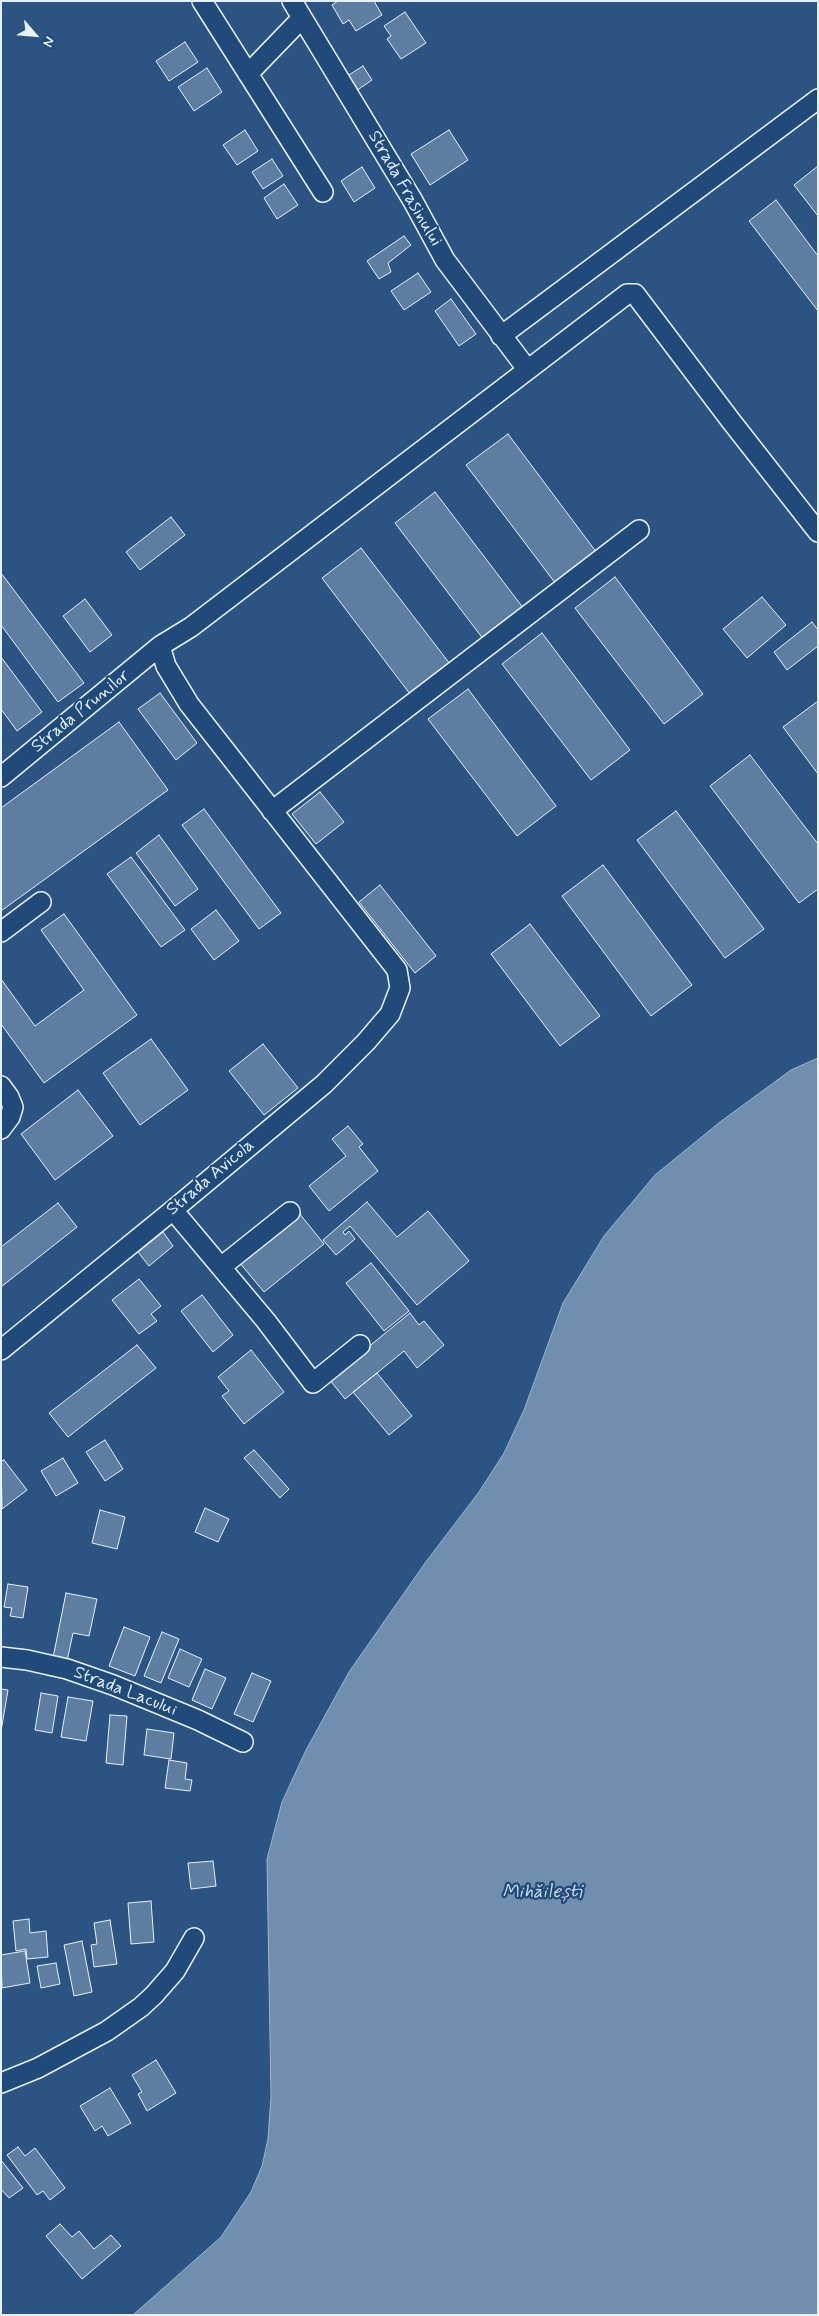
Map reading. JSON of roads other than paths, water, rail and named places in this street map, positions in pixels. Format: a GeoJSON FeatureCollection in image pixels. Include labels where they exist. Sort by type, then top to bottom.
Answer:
{"type":"FeatureCollection","features":[{"type":"Feature","properties":{"kind":"street"},"geometry":{"type":"LineString","coordinates":[[202,1],[323,192]]}},
{"type":"Feature","properties":{"kind":"street","name":"Strada Frasinului"},"geometry":{"type":"LineString","coordinates":[[292,1],[413,200],[445,260],[527,369]]}},
{"type":"Feature","properties":{"kind":"street"},"geometry":{"type":"LineString","coordinates":[[248,74],[302,18]]}},
{"type":"Feature","properties":{"kind":"street"},"geometry":{"type":"LineString","coordinates":[[501,336],[818,99]]}},
{"type":"Feature","properties":{"kind":"street","name":"Strada Prunilor"},"geometry":{"type":"LineString","coordinates":[[1,777],[160,646],[191,627],[627,294],[635,294],[730,421],[818,532]]}},
{"type":"Feature","properties":{"kind":"street"},"geometry":{"type":"LineString","coordinates":[[160,646],[166,666],[189,704],[272,811],[639,530]]}},
{"type":"Feature","properties":{"kind":"street","name":"Strada Avicola"},"geometry":{"type":"LineString","coordinates":[[1,1350],[173,1210],[331,1077],[366,1042],[390,1014],[400,988],[397,970],[272,811]]}},
{"type":"Feature","properties":{"kind":"street"},"geometry":{"type":"LineString","coordinates":[[1,932],[41,902]]}},
{"type":"Feature","properties":{"kind":"street"},"geometry":{"type":"LineString","coordinates":[[1,1086],[10,1097],[13,1107],[10,1117],[1,1129]]}},
{"type":"Feature","properties":{"kind":"street"},"geometry":{"type":"LineString","coordinates":[[173,1210],[266,1320],[313,1383],[360,1345]]}},
{"type":"Feature","properties":{"kind":"street"},"geometry":{"type":"LineString","coordinates":[[221,1267],[290,1212]]}},
{"type":"Feature","properties":{"kind":"street","name":"Strada Lacului"},"geometry":{"type":"LineString","coordinates":[[1,1657],[27,1660],[67,1670],[113,1685],[198,1720],[244,1742]]}},
{"type":"Feature","properties":{"kind":"street"},"geometry":{"type":"LineString","coordinates":[[1,2083],[38,2068],[107,2031],[141,2007],[175,1971],[194,1938]]}},
{"type":"Feature","properties":{"kind":"water","name":"Mihăilești"},"geometry":{"type":"Polygon","coordinates":[[[818,1058],[818,2315],[133,2315],[221,2237],[251,2192],[262,2166],[268,2139],[271,2096],[267,1859],[282,1802],[306,1750],[349,1672],[425,1563],[479,1492],[504,1453],[524,1410],[563,1303],[604,1236],[655,1175],[720,1122],[791,1070],[818,1058]]]}}]}
